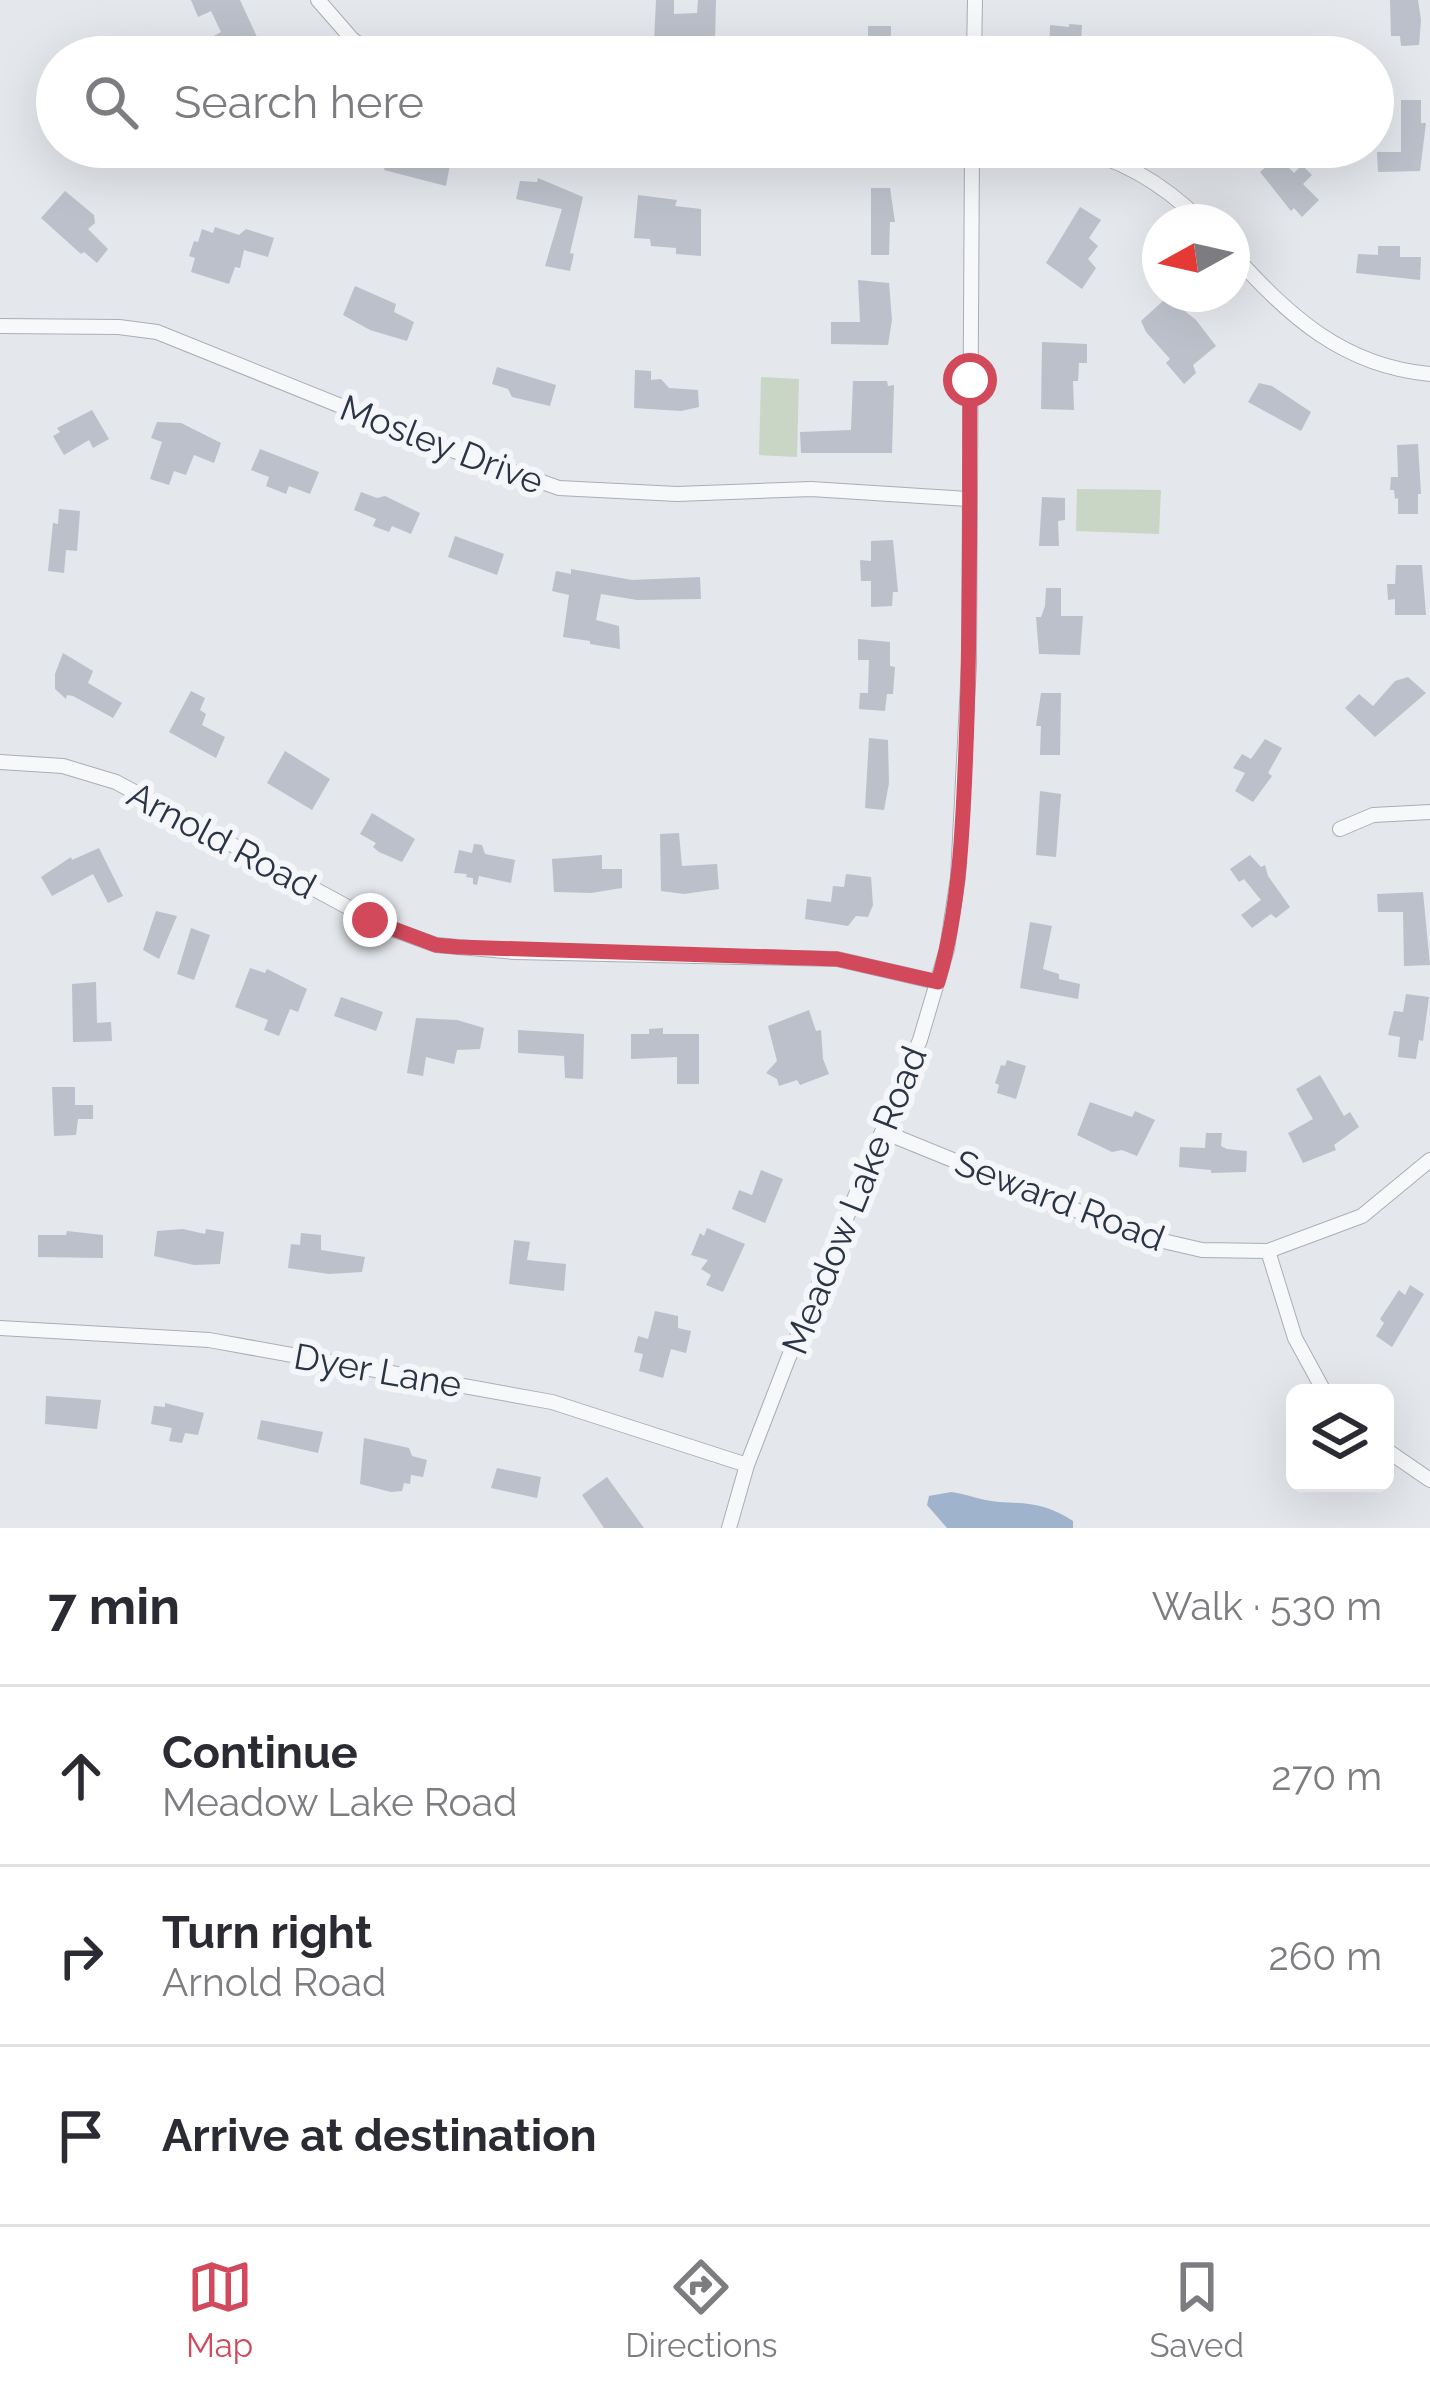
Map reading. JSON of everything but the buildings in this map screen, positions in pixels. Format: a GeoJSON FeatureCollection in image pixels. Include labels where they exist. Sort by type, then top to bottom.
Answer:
{"type":"FeatureCollection","features":[{"type":"Feature","properties":{"kind":"street"},"geometry":{"type":"LineString","coordinates":[[319,0],[349,36]]}},
{"type":"Feature","properties":{"kind":"street"},"geometry":{"type":"LineString","coordinates":[[974,36],[975,0]]}},
{"type":"Feature","properties":{"kind":"street","name":"Meadow Lake Road"},"geometry":{"type":"LineString","coordinates":[[729,1528],[747,1465],[920,1040],[947,949],[964,788],[972,168]]}},
{"type":"Feature","properties":{"kind":"street"},"geometry":{"type":"LineString","coordinates":[[1130,168],[1184,204]]}},
{"type":"Feature","properties":{"kind":"street"},"geometry":{"type":"LineString","coordinates":[[1250,273],[1281,308],[1336,346],[1365,359],[1430,374]]}},
{"type":"Feature","properties":{"kind":"street","name":"Mosley Drive"},"geometry":{"type":"LineString","coordinates":[[0,326],[157,332],[443,447],[559,488],[676,494],[811,489],[968,499]]}},
{"type":"Feature","properties":{"kind":"street","name":"Arnold Road"},"geometry":{"type":"LineString","coordinates":[[0,762],[63,766],[116,782],[381,925],[436,945],[515,952],[837,959],[938,982]]}},
{"type":"Feature","properties":{"kind":"street"},"geometry":{"type":"LineString","coordinates":[[1340,829],[1372,815],[1430,812]]}},
{"type":"Feature","properties":{"kind":"street","name":"Seward Road"},"geometry":{"type":"LineString","coordinates":[[884,1132],[1138,1235],[1202,1250],[1268,1251],[1362,1216],[1430,1160]]}},
{"type":"Feature","properties":{"kind":"street"},"geometry":{"type":"LineString","coordinates":[[1268,1251],[1294,1338],[1320,1384]]}},
{"type":"Feature","properties":{"kind":"street","name":"Dyer Lane"},"geometry":{"type":"LineString","coordinates":[[0,1328],[209,1340],[552,1402],[747,1465]]}},
{"type":"Feature","properties":{"kind":"street"},"geometry":{"type":"LineString","coordinates":[[1394,1455],[1430,1480]]}},
{"type":"Feature","properties":{"kind":"green space"},"geometry":{"type":"Polygon","coordinates":[[[761,377],[799,379],[797,457],[759,455],[761,377]]]}},
{"type":"Feature","properties":{"kind":"green space"},"geometry":{"type":"Polygon","coordinates":[[[1077,489],[1161,490],[1159,534],[1076,531],[1077,489]]]}},
{"type":"Feature","properties":{"kind":"water"},"geometry":{"type":"Polygon","coordinates":[[[951,1492],[1046,1508],[1073,1521],[1073,1528],[947,1528],[927,1505],[929,1496],[951,1492]]]}},
{"type":"Feature","properties":{"kind":"route"},"geometry":{"type":"LineString","coordinates":[[370,920],[436,945],[515,952],[837,959],[938,982],[958,877],[964,788],[970,380]]}}]}
